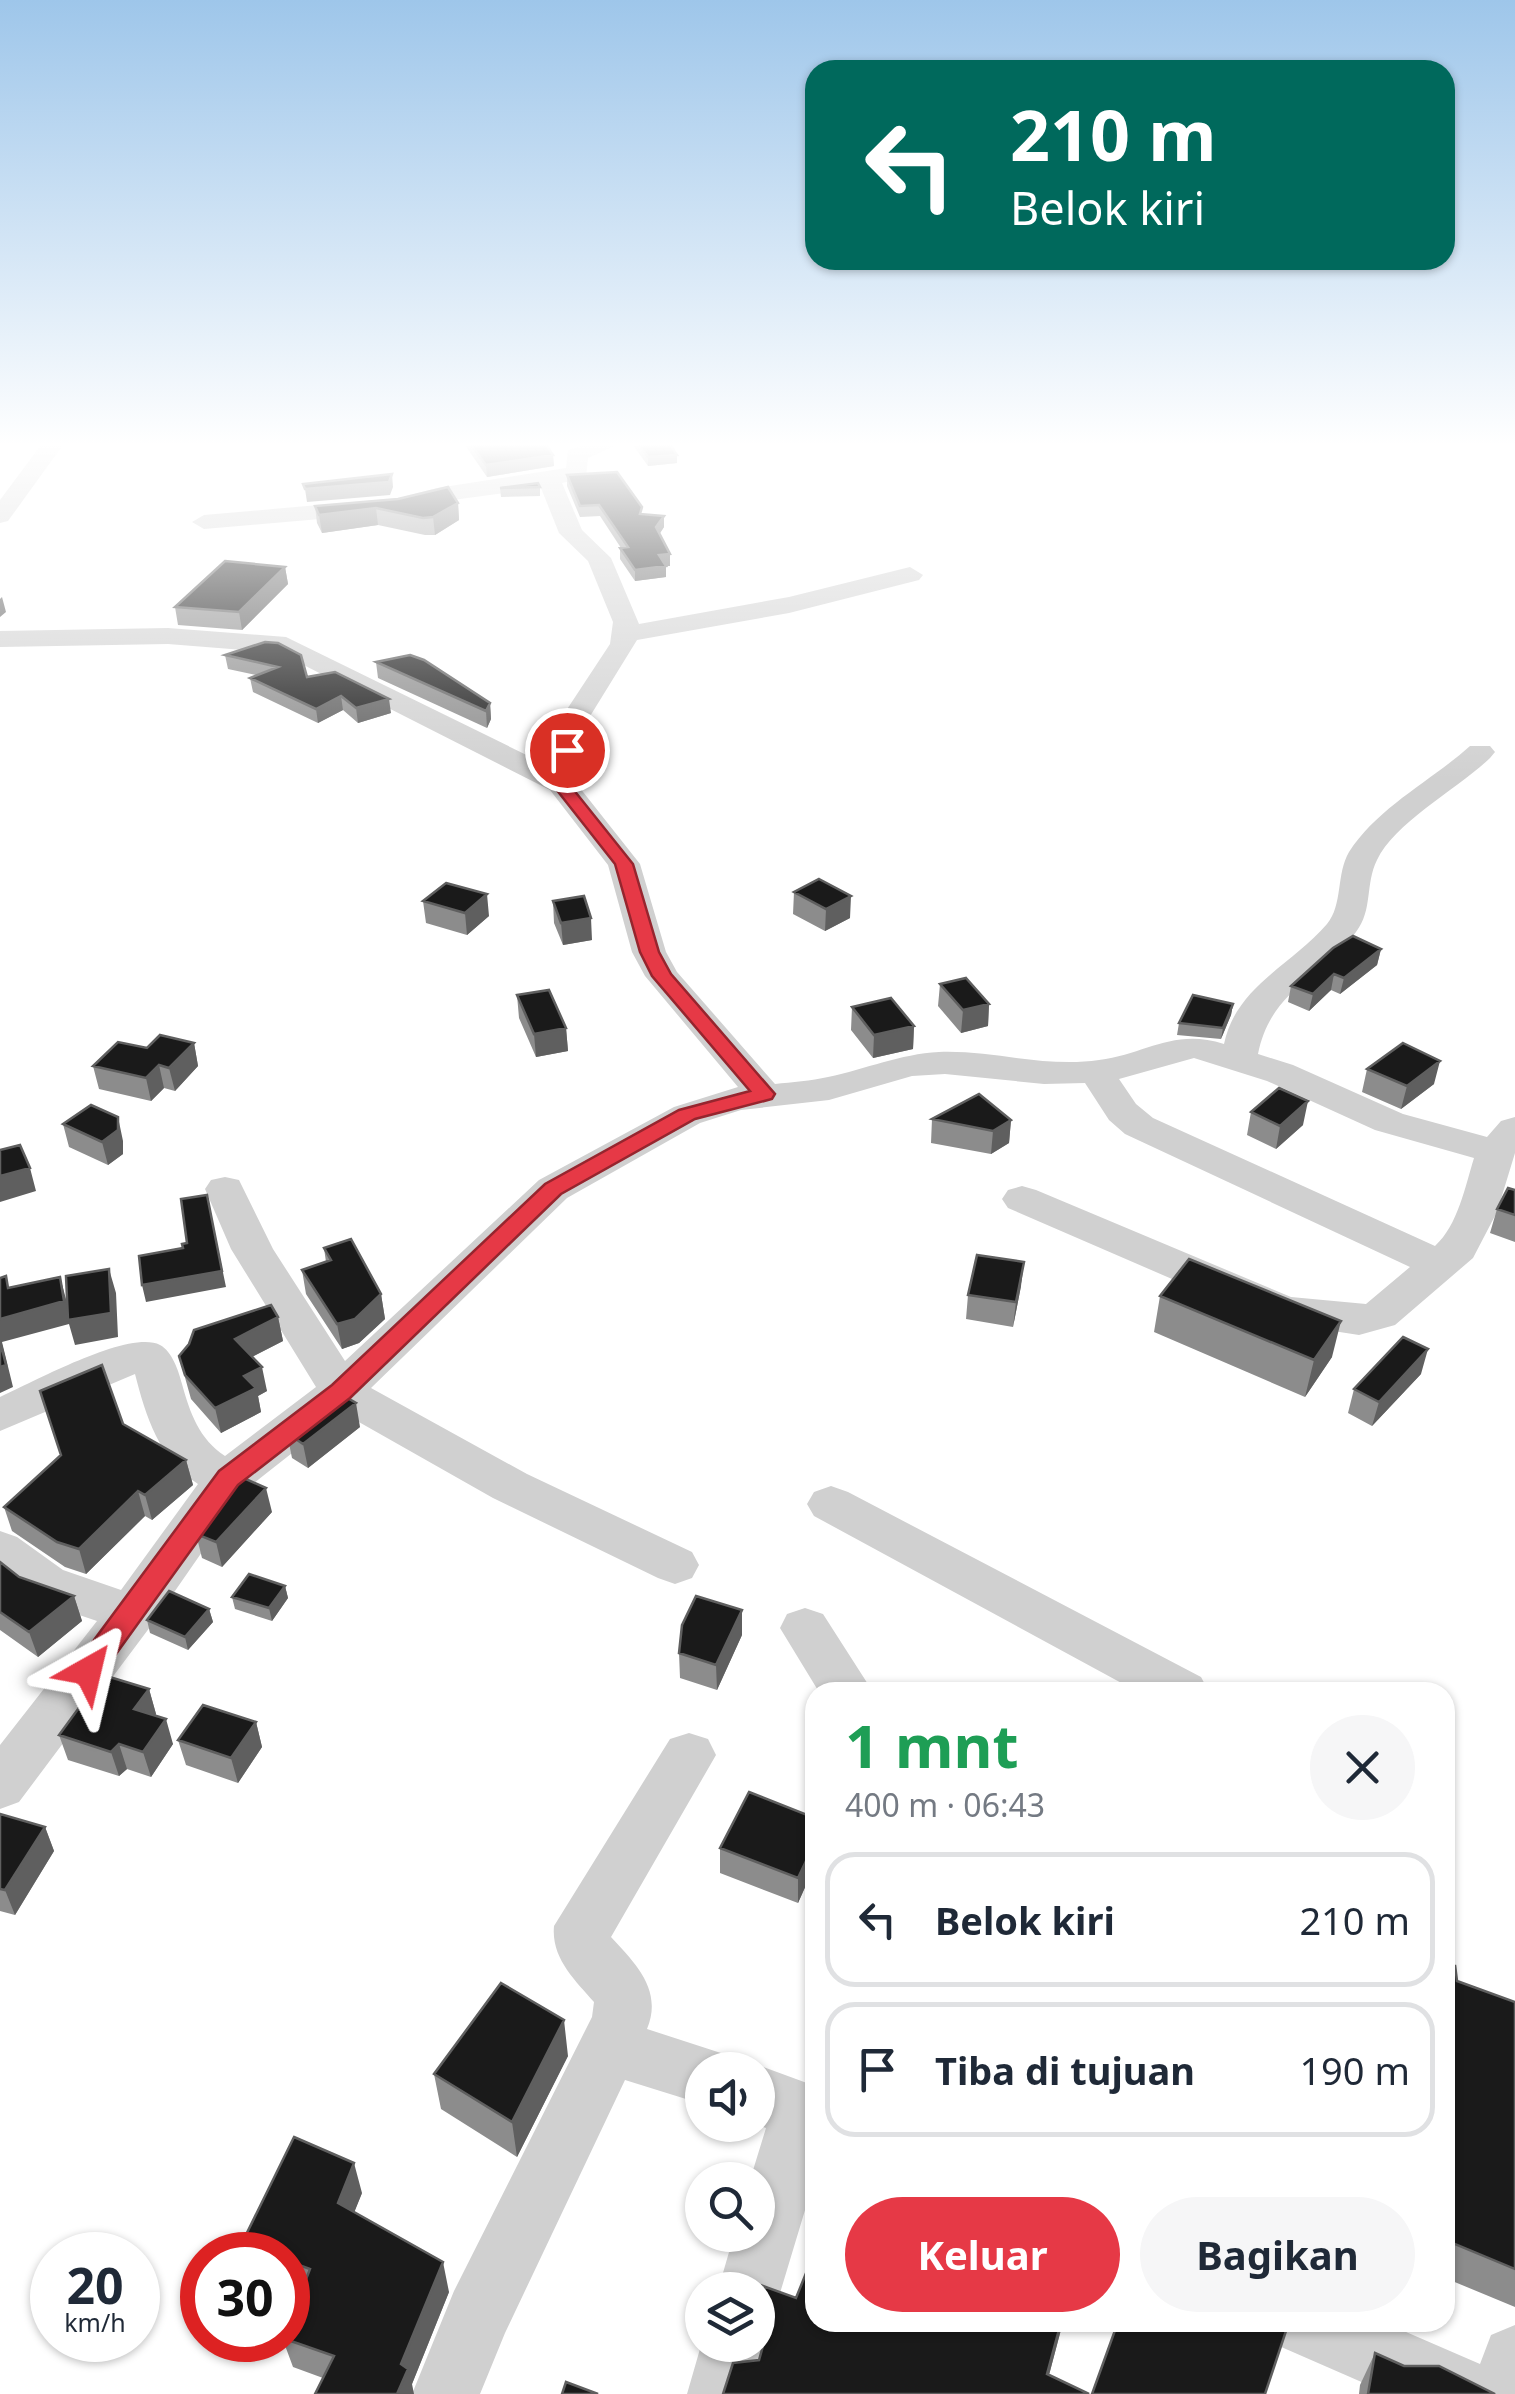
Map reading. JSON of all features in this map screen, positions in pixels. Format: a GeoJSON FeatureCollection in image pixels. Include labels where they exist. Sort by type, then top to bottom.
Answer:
{"type":"FeatureCollection","features":[{"type":"Feature","properties":{"kind":"street"},"geometry":{"type":"LineString","coordinates":[[561,784],[573,720],[626,634],[623,612],[598,557]]}},
{"type":"Feature","properties":{"kind":"street"},"geometry":{"type":"LineString","coordinates":[[626,634],[779,608],[910,575]]}},
{"type":"Feature","properties":{"kind":"street"},"geometry":{"type":"LineString","coordinates":[[0,639],[168,636],[286,645],[561,784],[624,864],[650,952],[662,976],[764,1094]]}},
{"type":"Feature","properties":{"kind":"street"},"geometry":{"type":"LineString","coordinates":[[1240,1058],[1246,1028],[1272,990],[1344,926],[1361,858],[1380,836],[1480,752]]}},
{"type":"Feature","properties":{"kind":"street"},"geometry":{"type":"LineString","coordinates":[[0,1786],[132,1614],[228,1478],[341,1391],[553,1189],[687,1115],[712,1105],[764,1094],[829,1088],[888,1069],[928,1063],[1044,1073],[1096,1072],[1150,1062],[1181,1048],[1206,1048],[1240,1058],[1388,1122],[1505,1140],[1458,1249],[1374,1318],[1359,1320],[1276,1308],[1022,1199]]}},
{"type":"Feature","properties":{"kind":"street"},"geometry":{"type":"LineString","coordinates":[[1096,1072],[1122,1112],[1139,1126],[1439,1264]]}},
{"type":"Feature","properties":{"kind":"street"},"geometry":{"type":"LineString","coordinates":[[224,1188],[252,1249],[341,1391],[510,1486],[675,1565]]}},
{"type":"Feature","properties":{"kind":"street"},"geometry":{"type":"LineString","coordinates":[[0,1415],[120,1361],[147,1356],[157,1371],[184,1446],[194,1461],[228,1478]]}},
{"type":"Feature","properties":{"kind":"street"},"geometry":{"type":"LineString","coordinates":[[830,1504],[1164,1682]]}},
{"type":"Feature","properties":{"kind":"street"},"geometry":{"type":"LineString","coordinates":[[0,1550],[46,1584],[132,1614]]}},
{"type":"Feature","properties":{"kind":"street"},"geometry":{"type":"LineString","coordinates":[[806,1628],[841,1682]]}},
{"type":"Feature","properties":{"kind":"street"},"geometry":{"type":"LineString","coordinates":[[446,2394],[478,2315],[610,2046],[624,2000],[584,1947],[581,1931],[689,1755]]}},
{"type":"Feature","properties":{"kind":"street"},"geometry":{"type":"LineString","coordinates":[[610,2046],[685,2070]]}},
{"type":"Feature","properties":{"kind":"street"},"geometry":{"type":"LineString","coordinates":[[755,2272],[792,2107]]}},
{"type":"Feature","properties":{"kind":"street"},"geometry":{"type":"LineString","coordinates":[[1325,2332],[1468,2394]]}},
{"type":"Feature","properties":{"kind":"street"},"geometry":{"type":"LineString","coordinates":[[1509,2394],[1515,2359]]}},
{"type":"Feature","properties":{"kind":"street"},"geometry":{"type":"LineString","coordinates":[[721,2394],[730,2362]]}},
{"type":"Feature","properties":{"kind":"building"},"geometry":{"type":"Polygon","coordinates":[[[626,557],[660,557],[666,566],[635,570],[626,557]]]}},
{"type":"Feature","properties":{"kind":"building"},"geometry":{"type":"Polygon","coordinates":[[[225,561],[285,567],[239,612],[175,607],[225,561]]]}},
{"type":"Feature","properties":{"kind":"building"},"geometry":{"type":"Polygon","coordinates":[[[265,642],[278,643],[301,655],[307,677],[335,672],[389,699],[356,708],[341,696],[316,709],[250,678],[278,667],[225,655],[265,642]]]}},
{"type":"Feature","properties":{"kind":"building"},"geometry":{"type":"Polygon","coordinates":[[[410,655],[490,703],[486,711],[376,662],[410,655]]]}},
{"type":"Feature","properties":{"kind":"building"},"geometry":{"type":"Polygon","coordinates":[[[819,879],[851,896],[826,909],[794,892],[819,879]]]}},
{"type":"Feature","properties":{"kind":"building"},"geometry":{"type":"Polygon","coordinates":[[[446,883],[487,894],[465,913],[423,901],[446,883]]]}},
{"type":"Feature","properties":{"kind":"building"},"geometry":{"type":"Polygon","coordinates":[[[584,896],[591,918],[561,923],[553,901],[584,896]]]}},
{"type":"Feature","properties":{"kind":"building"},"geometry":{"type":"Polygon","coordinates":[[[1353,936],[1381,949],[1344,978],[1334,974],[1313,994],[1291,986],[1333,948],[1353,936]]]}},
{"type":"Feature","properties":{"kind":"building"},"geometry":{"type":"Polygon","coordinates":[[[966,978],[989,1004],[963,1010],[940,984],[966,978]]]}},
{"type":"Feature","properties":{"kind":"building"},"geometry":{"type":"Polygon","coordinates":[[[549,990],[566,1028],[534,1034],[517,995],[549,990]]]}},
{"type":"Feature","properties":{"kind":"building"},"geometry":{"type":"Polygon","coordinates":[[[1193,995],[1233,1004],[1223,1028],[1179,1023],[1193,995]]]}},
{"type":"Feature","properties":{"kind":"building"},"geometry":{"type":"Polygon","coordinates":[[[891,998],[914,1026],[874,1035],[852,1007],[891,998]]]}},
{"type":"Feature","properties":{"kind":"building"},"geometry":{"type":"Polygon","coordinates":[[[160,1035],[194,1043],[169,1068],[159,1065],[146,1078],[93,1066],[118,1042],[147,1048],[160,1035]]]}},
{"type":"Feature","properties":{"kind":"building"},"geometry":{"type":"Polygon","coordinates":[[[1403,1043],[1440,1061],[1407,1086],[1367,1069],[1403,1043]]]}},
{"type":"Feature","properties":{"kind":"building"},"geometry":{"type":"Polygon","coordinates":[[[1279,1088],[1308,1101],[1280,1126],[1251,1112],[1279,1088]]]}},
{"type":"Feature","properties":{"kind":"building"},"geometry":{"type":"Polygon","coordinates":[[[979,1094],[1011,1120],[993,1131],[932,1119],[979,1094]]]}},
{"type":"Feature","properties":{"kind":"building"},"geometry":{"type":"Polygon","coordinates":[[[91,1105],[118,1117],[118,1130],[102,1142],[63,1124],[91,1105]]]}},
{"type":"Feature","properties":{"kind":"building"},"geometry":{"type":"Polygon","coordinates":[[[20,1145],[30,1168],[0,1176],[0,1150],[20,1145]]]}},
{"type":"Feature","properties":{"kind":"building"},"geometry":{"type":"Polygon","coordinates":[[[1508,1188],[1515,1190],[1515,1215],[1497,1209],[1508,1188]]]}},
{"type":"Feature","properties":{"kind":"building"},"geometry":{"type":"Polygon","coordinates":[[[207,1195],[222,1271],[142,1285],[139,1256],[183,1248],[182,1244],[187,1243],[181,1199],[207,1195]]]}},
{"type":"Feature","properties":{"kind":"building"},"geometry":{"type":"Polygon","coordinates":[[[351,1239],[381,1294],[355,1319],[337,1324],[302,1270],[331,1260],[324,1248],[351,1239]]]}},
{"type":"Feature","properties":{"kind":"building"},"geometry":{"type":"Polygon","coordinates":[[[977,1255],[1024,1262],[1016,1302],[968,1295],[977,1255]]]}},
{"type":"Feature","properties":{"kind":"building"},"geometry":{"type":"Polygon","coordinates":[[[1189,1259],[1341,1321],[1314,1360],[1160,1296],[1189,1259]]]}},
{"type":"Feature","properties":{"kind":"building"},"geometry":{"type":"Polygon","coordinates":[[[109,1269],[111,1313],[68,1320],[66,1276],[109,1269]]]}},
{"type":"Feature","properties":{"kind":"building"},"geometry":{"type":"Polygon","coordinates":[[[6,1276],[8,1288],[60,1277],[64,1301],[0,1319],[0,1278],[6,1276]]]}},
{"type":"Feature","properties":{"kind":"building"},"geometry":{"type":"Polygon","coordinates":[[[271,1305],[278,1317],[235,1339],[262,1367],[244,1376],[256,1388],[215,1408],[185,1375],[179,1356],[194,1330],[271,1305]]]}},
{"type":"Feature","properties":{"kind":"building"},"geometry":{"type":"Polygon","coordinates":[[[1403,1337],[1428,1349],[1379,1402],[1354,1389],[1403,1337]]]}},
{"type":"Feature","properties":{"kind":"building"},"geometry":{"type":"Polygon","coordinates":[[[0,1341],[6,1365],[0,1367],[0,1341]]]}},
{"type":"Feature","properties":{"kind":"building"},"geometry":{"type":"Polygon","coordinates":[[[102,1365],[123,1424],[186,1460],[145,1495],[138,1491],[79,1549],[57,1542],[4,1507],[61,1455],[40,1391],[102,1365]]]}},
{"type":"Feature","properties":{"kind":"building"},"geometry":{"type":"Polygon","coordinates":[[[339,1393],[356,1403],[303,1444],[287,1433],[339,1393]]]}},
{"type":"Feature","properties":{"kind":"building"},"geometry":{"type":"Polygon","coordinates":[[[237,1475],[266,1488],[216,1542],[196,1534],[237,1475]]]}},
{"type":"Feature","properties":{"kind":"building"},"geometry":{"type":"Polygon","coordinates":[[[0,1562],[19,1577],[74,1596],[29,1632],[0,1612],[0,1562]]]}},
{"type":"Feature","properties":{"kind":"building"},"geometry":{"type":"Polygon","coordinates":[[[249,1574],[285,1586],[269,1608],[232,1597],[249,1574]]]}},
{"type":"Feature","properties":{"kind":"building"},"geometry":{"type":"Polygon","coordinates":[[[169,1591],[209,1609],[185,1637],[147,1620],[169,1591]]]}},
{"type":"Feature","properties":{"kind":"building"},"geometry":{"type":"Polygon","coordinates":[[[696,1596],[742,1610],[716,1665],[679,1653],[682,1625],[696,1596]]]}},
{"type":"Feature","properties":{"kind":"building"},"geometry":{"type":"Polygon","coordinates":[[[103,1675],[149,1689],[134,1709],[166,1719],[143,1752],[119,1744],[111,1752],[59,1735],[103,1675]]]}},
{"type":"Feature","properties":{"kind":"building"},"geometry":{"type":"Polygon","coordinates":[[[203,1705],[256,1722],[231,1758],[178,1740],[203,1705]]]}},
{"type":"Feature","properties":{"kind":"building"},"geometry":{"type":"Polygon","coordinates":[[[749,1792],[805,1814],[805,1863],[798,1878],[720,1848],[749,1792]]]}},
{"type":"Feature","properties":{"kind":"building"},"geometry":{"type":"Polygon","coordinates":[[[0,1814],[45,1827],[5,1890],[0,1889],[0,1814]]]}},
{"type":"Feature","properties":{"kind":"building"},"geometry":{"type":"Polygon","coordinates":[[[1455,1965],[1457,1981],[1515,2002],[1515,2269],[1455,2244],[1455,1965]]]}},
{"type":"Feature","properties":{"kind":"building"},"geometry":{"type":"Polygon","coordinates":[[[501,1983],[564,2020],[512,2122],[434,2074],[501,1983]]]}},
{"type":"Feature","properties":{"kind":"building"},"geometry":{"type":"Polygon","coordinates":[[[294,2137],[354,2163],[338,2203],[443,2262],[401,2364],[408,2369],[397,2394],[315,2394],[334,2356],[310,2348],[310,2232],[247,2232],[294,2137]]]}},
{"type":"Feature","properties":{"kind":"building"},"geometry":{"type":"Polygon","coordinates":[[[805,2276],[805,2332],[1058,2332],[1047,2374],[1089,2394],[723,2394],[733,2363],[775,2362],[775,2290],[796,2298],[805,2276]]]}},
{"type":"Feature","properties":{"kind":"building"},"geometry":{"type":"Polygon","coordinates":[[[1114,2332],[1286,2332],[1265,2394],[1092,2394],[1114,2332]]]}},
{"type":"Feature","properties":{"kind":"building"},"geometry":{"type":"Polygon","coordinates":[[[1375,2353],[1404,2366],[1439,2366],[1495,2394],[1368,2394],[1375,2353]]]}},
{"type":"Feature","properties":{"kind":"building"},"geometry":{"type":"Polygon","coordinates":[[[566,2382],[598,2394],[562,2394],[566,2382]]]}},
{"type":"Feature","properties":{"kind":"route"},"geometry":{"type":"LineString","coordinates":[[88,1671],[228,1478],[341,1391],[553,1189],[687,1115],[712,1105],[764,1094],[662,976],[650,952],[624,864],[561,784],[567,750]]}}]}
